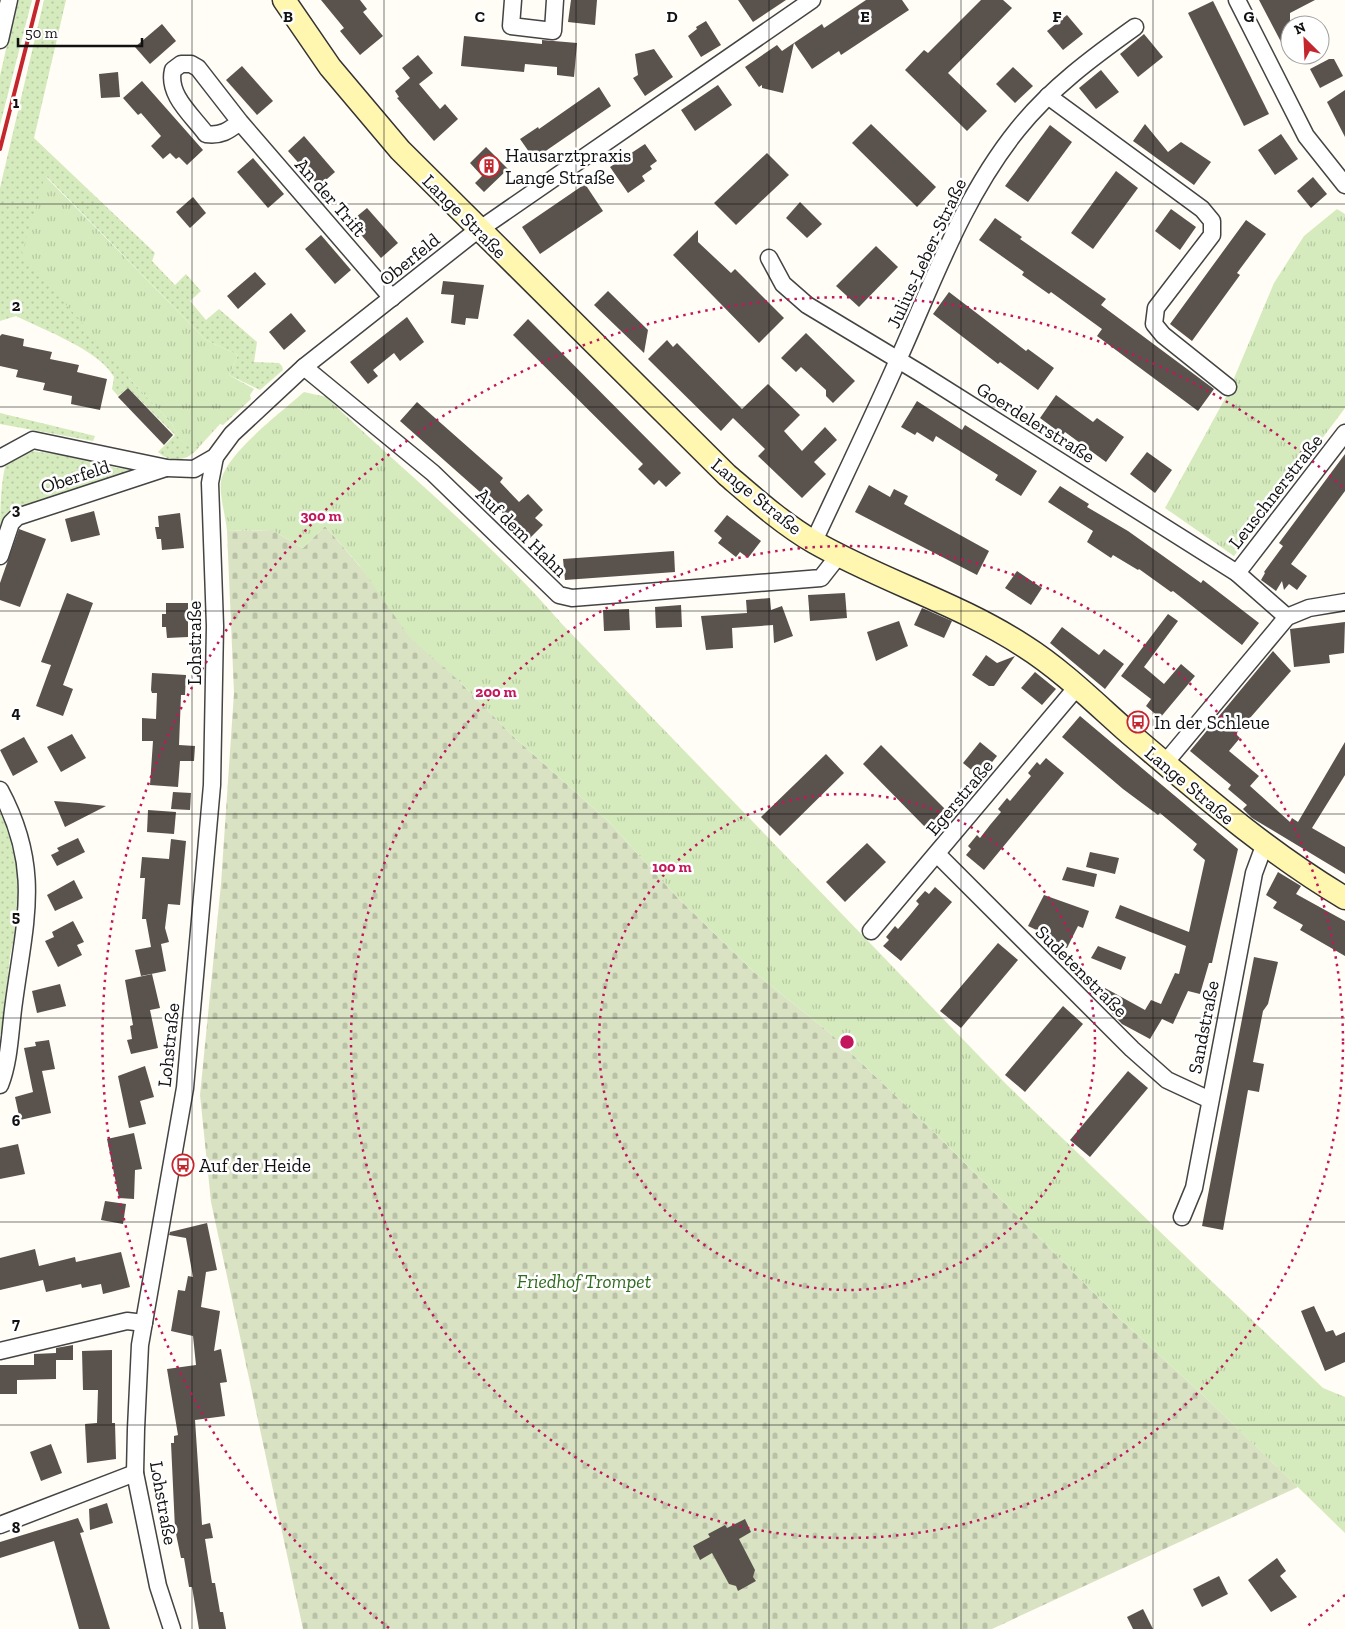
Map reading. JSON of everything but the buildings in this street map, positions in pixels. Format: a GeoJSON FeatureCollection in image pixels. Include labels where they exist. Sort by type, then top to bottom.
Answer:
{"type":"FeatureCollection","features":[{"type":"Feature","properties":{"kind":"street"},"geometry":{"type":"LineString","coordinates":[[0,40],[9,0]]}},
{"type":"Feature","properties":{"kind":"street","name":"Lange Straße"},"geometry":{"type":"LineString","coordinates":[[284,0],[330,67],[369,116],[400,150],[728,475],[774,515],[814,541],[992,626],[1026,647],[1077,687],[1164,763],[1264,846],[1345,898]]}},
{"type":"Feature","properties":{"kind":"street"},"geometry":{"type":"LineString","coordinates":[[513,0],[511,26],[553,31],[555,0]]}},
{"type":"Feature","properties":{"kind":"street","name":"Oberfeld"},"geometry":{"type":"LineString","coordinates":[[0,458],[33,440],[167,468],[194,469],[215,457],[232,434],[304,366],[479,230],[812,0]]}},
{"type":"Feature","properties":{"kind":"street"},"geometry":{"type":"LineString","coordinates":[[1236,0],[1306,136],[1345,185]]}},
{"type":"Feature","properties":{"kind":"street","name":"Julius-Leber-Straße"},"geometry":{"type":"LineString","coordinates":[[814,541],[898,360],[952,237],[978,187],[1018,129],[1048,96],[1082,65],[1135,27]]}},
{"type":"Feature","properties":{"kind":"street","name":"An der Trift"},"geometry":{"type":"LineString","coordinates":[[240,122],[226,133],[216,136],[206,134],[173,92],[170,80],[173,70],[181,64],[191,64],[198,68],[240,122],[392,298]]}},
{"type":"Feature","properties":{"kind":"street"},"geometry":{"type":"LineString","coordinates":[[1048,96],[1202,209],[1212,220],[1212,235],[1156,308],[1154,324],[1163,335],[1228,387]]}},
{"type":"Feature","properties":{"kind":"street","name":"Goerdelerstraße"},"geometry":{"type":"LineString","coordinates":[[770,258],[783,284],[807,305],[1237,573],[1287,618]]}},
{"type":"Feature","properties":{"kind":"street","name":"Auf dem Hahn"},"geometry":{"type":"LineString","coordinates":[[304,366],[433,473],[559,595],[572,598],[821,578],[839,554]]}},
{"type":"Feature","properties":{"kind":"street","name":"Leuschnerstraße"},"geometry":{"type":"LineString","coordinates":[[1237,573],[1345,433]]}},
{"type":"Feature","properties":{"kind":"street","name":"Lohstraße"},"geometry":{"type":"LineString","coordinates":[[172,1629],[158,1586],[136,1473],[140,1345],[185,1088],[212,785],[215,626],[210,483],[215,457]]}},
{"type":"Feature","properties":{"kind":"street","name":"Oberfeld"},"geometry":{"type":"LineString","coordinates":[[0,556],[11,523],[17,518],[167,468]]}},
{"type":"Feature","properties":{"kind":"street"},"geometry":{"type":"LineString","coordinates":[[1164,763],[1287,618],[1309,608],[1345,602]]}},
{"type":"Feature","properties":{"kind":"street","name":"Egerstraße"},"geometry":{"type":"LineString","coordinates":[[871,932],[1077,687]]}},
{"type":"Feature","properties":{"kind":"street"},"geometry":{"type":"LineString","coordinates":[[0,790],[20,834],[26,861],[28,890],[7,1051],[0,1085]]}},
{"type":"Feature","properties":{"kind":"street","name":"Sandstraße"},"geometry":{"type":"LineString","coordinates":[[1182,1217],[1194,1188],[1254,872],[1264,846]]}},
{"type":"Feature","properties":{"kind":"street","name":"Sudetenstraße"},"geometry":{"type":"LineString","coordinates":[[937,854],[1132,1050],[1167,1080],[1210,1100]]}},
{"type":"Feature","properties":{"kind":"street"},"geometry":{"type":"LineString","coordinates":[[0,1350],[127,1321],[144,1323]]}},
{"type":"Feature","properties":{"kind":"street"},"geometry":{"type":"LineString","coordinates":[[0,1525],[136,1473]]}},
{"type":"Feature","properties":{"kind":"green space"},"geometry":{"type":"Polygon","coordinates":[[[17,0],[32,0],[0,125],[0,76],[17,0]]]}},
{"type":"Feature","properties":{"kind":"green space"},"geometry":{"type":"Polygon","coordinates":[[[44,0],[66,0],[34,138],[155,253],[152,261],[175,285],[186,274],[201,291],[190,301],[206,320],[219,309],[257,342],[254,362],[279,363],[282,366],[283,370],[260,390],[229,375],[238,355],[206,340],[46,176],[129,378],[172,424],[183,445],[200,446],[191,455],[180,459],[169,459],[158,452],[175,435],[128,388],[118,396],[112,389],[114,377],[107,367],[96,358],[70,342],[16,316],[0,321],[0,188],[44,0]]]}},
{"type":"Feature","properties":{"kind":"green space"},"geometry":{"type":"Polygon","coordinates":[[[45,176],[206,340],[238,355],[229,375],[254,389],[250,395],[251,399],[223,425],[220,424],[200,446],[183,446],[172,424],[129,378],[22,253],[45,176]]]}},
{"type":"Feature","properties":{"kind":"green space"},"geometry":{"type":"Polygon","coordinates":[[[1337,209],[1345,214],[1345,408],[1234,556],[1165,508],[1227,395],[1274,283],[1304,236],[1337,209]]]}},
{"type":"Feature","properties":{"kind":"green space"},"geometry":{"type":"Polygon","coordinates":[[[304,392],[326,397],[476,535],[1007,1085],[1323,1388],[1345,1397],[1345,1533],[1202,1394],[1120,1319],[939,1137],[830,1033],[754,972],[677,897],[608,821],[515,738],[459,681],[410,638],[359,565],[325,526],[303,548],[272,530],[227,531],[221,487],[225,471],[243,446],[304,392]]]}},
{"type":"Feature","properties":{"kind":"green space"},"geometry":{"type":"Polygon","coordinates":[[[0,413],[95,436],[93,441],[0,424],[0,413]]]}},
{"type":"Feature","properties":{"kind":"green space"},"geometry":{"type":"Polygon","coordinates":[[[32,451],[78,457],[117,468],[133,469],[135,472],[13,513],[0,543],[2,489],[7,461],[15,455],[32,451]]]}},
{"type":"Feature","properties":{"kind":"green space","name":"Friedhof Trompet"},"geometry":{"type":"Polygon","coordinates":[[[325,526],[459,681],[515,738],[608,821],[677,897],[754,972],[830,1033],[939,1137],[1120,1319],[1202,1394],[1298,1487],[992,1629],[303,1629],[211,1202],[200,1095],[221,884],[234,693],[227,531],[272,530],[303,548],[325,526]]]}},
{"type":"Feature","properties":{"kind":"green space"},"geometry":{"type":"Polygon","coordinates":[[[0,812],[11,833],[19,869],[18,921],[10,956],[2,1034],[0,1034],[0,812]]]}},
{"type":"Feature","properties":{"kind":"railway"},"geometry":{"type":"LineString","coordinates":[[0,149],[38,0]]}},
{"type":"Feature","properties":{"kind":"place","name":"Hausarztpraxis Lange Straße"},"geometry":{"type":"Point","coordinates":[489,166]}},
{"type":"Feature","properties":{"kind":"place","name":"In der Schleue"},"geometry":{"type":"Point","coordinates":[1138,722]}},
{"type":"Feature","properties":{"kind":"place","name":"Auf der Heide"},"geometry":{"type":"Point","coordinates":[183,1165]}}]}
